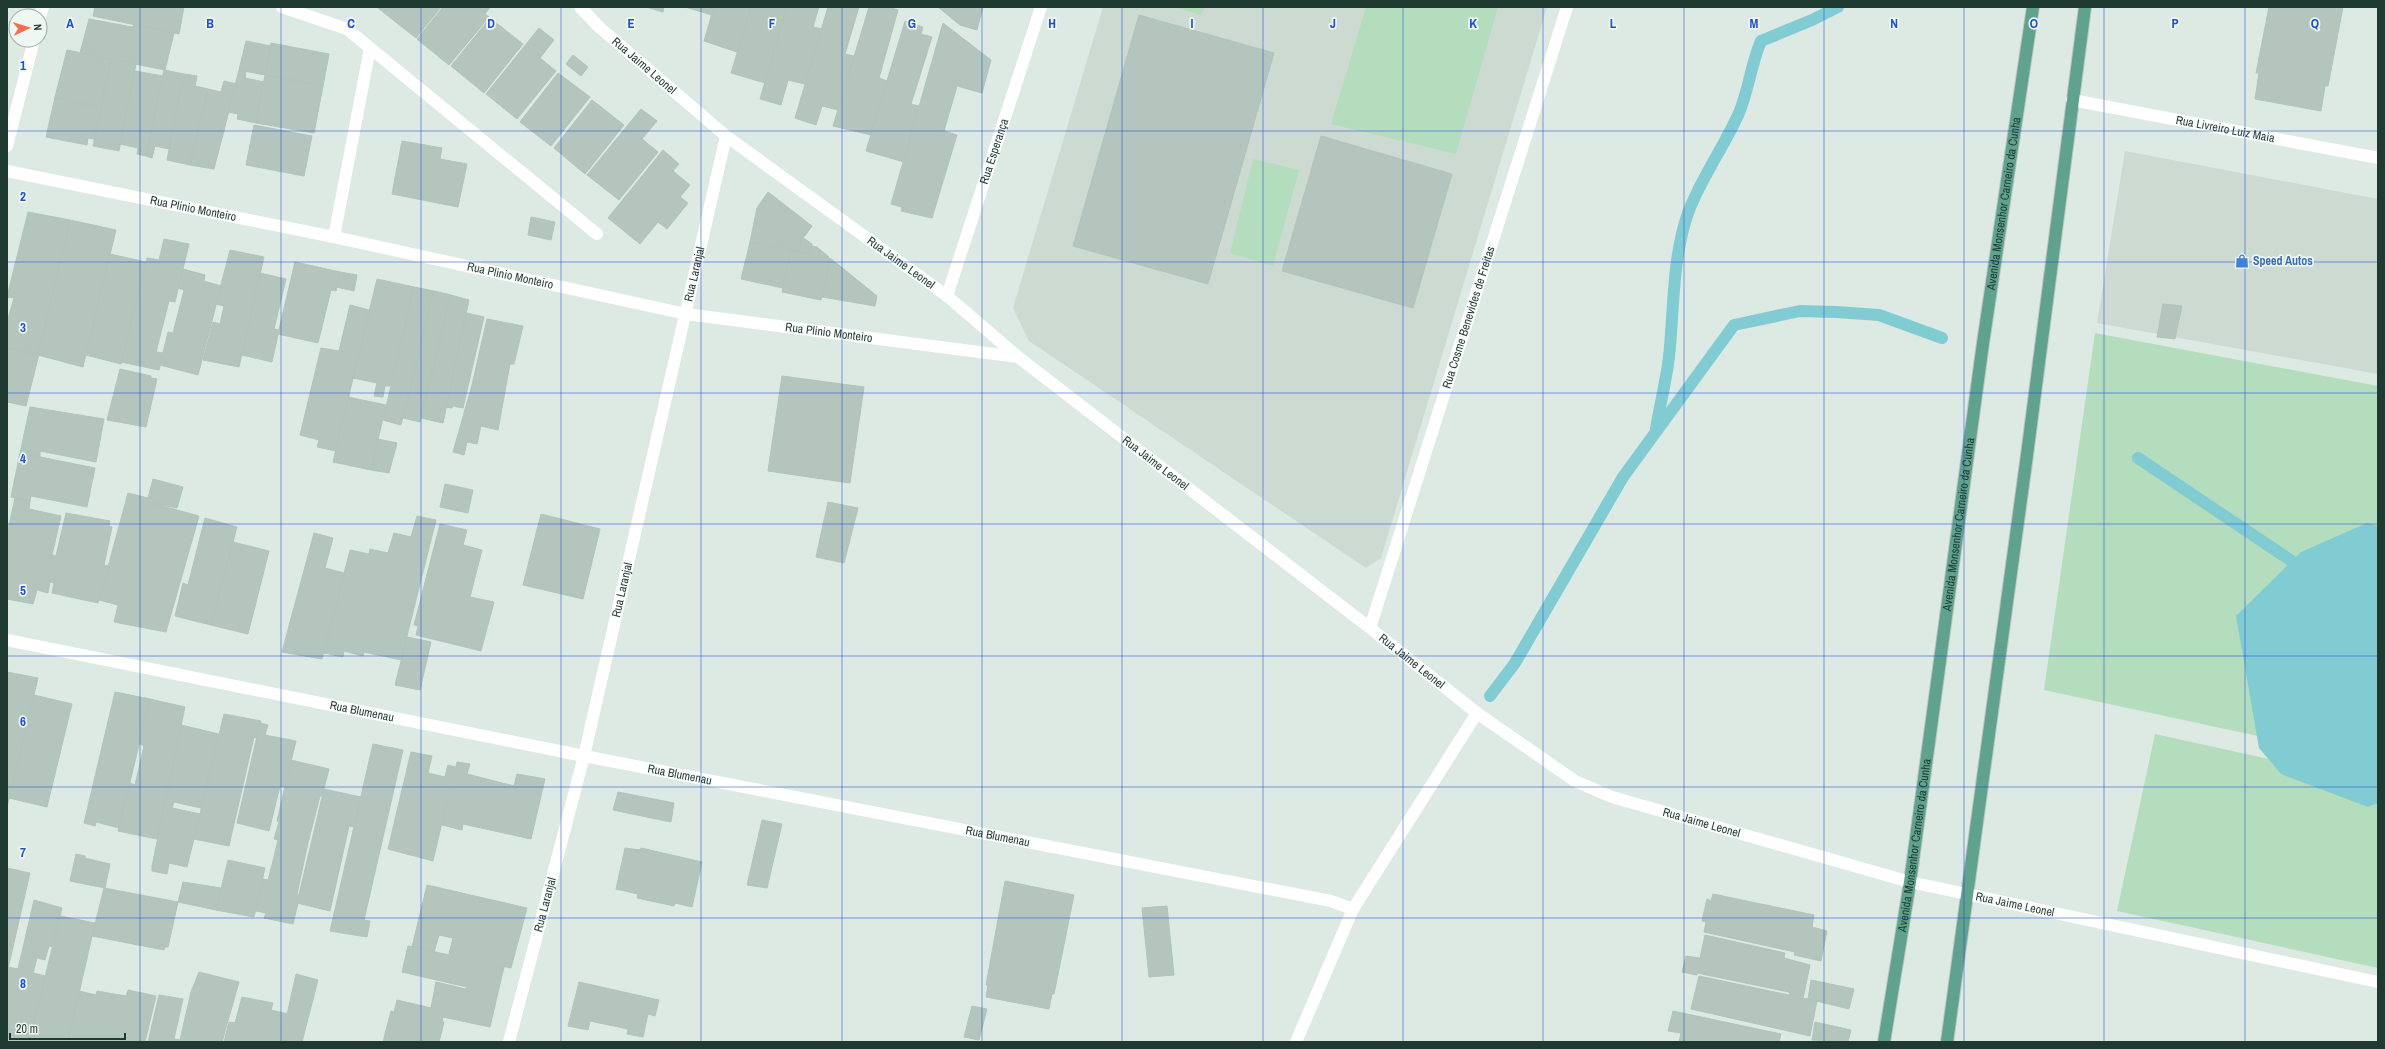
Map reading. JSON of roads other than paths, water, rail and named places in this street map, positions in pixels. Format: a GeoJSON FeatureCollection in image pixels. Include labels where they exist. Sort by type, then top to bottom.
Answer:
{"type":"FeatureCollection","features":[{"type":"Feature","properties":{"kind":"main road","name":"Avenida Monsenhor Carneiro da Cunha"},"geometry":{"type":"LineString","coordinates":[[1884,1042],[1910,882],[1983,343],[2033,7]]}},
{"type":"Feature","properties":{"kind":"main road"},"geometry":{"type":"LineString","coordinates":[[1947,1042],[2028,455],[2085,7]]}},
{"type":"Feature","properties":{"kind":"street"},"geometry":{"type":"LineString","coordinates":[[282,7],[347,29],[597,234]]}},
{"type":"Feature","properties":{"kind":"street","name":"Rua Jaime Leonel"},"geometry":{"type":"LineString","coordinates":[[580,7],[600,27],[726,136],[946,296],[1018,357],[1370,628],[1477,714],[1576,781],[1612,797],[1910,882],[1968,896],[2378,982]]}},
{"type":"Feature","properties":{"kind":"street","name":"Rua Esperança"},"geometry":{"type":"LineString","coordinates":[[946,296],[1041,7]]}},
{"type":"Feature","properties":{"kind":"street","name":"Rua Cosme Benevides de Freitas"},"geometry":{"type":"LineString","coordinates":[[1370,628],[1567,7]]}},
{"type":"Feature","properties":{"kind":"street"},"geometry":{"type":"LineString","coordinates":[[7,146],[32,48]]}},
{"type":"Feature","properties":{"kind":"street"},"geometry":{"type":"LineString","coordinates":[[334,237],[370,48]]}},
{"type":"Feature","properties":{"kind":"street","name":"Rua Livreiro Luiz Maia"},"geometry":{"type":"LineString","coordinates":[[2072,100],[2378,158]]}},
{"type":"Feature","properties":{"kind":"street","name":"Rua Laranjal"},"geometry":{"type":"LineString","coordinates":[[509,1042],[584,756],[726,136]]}},
{"type":"Feature","properties":{"kind":"street","name":"Rua Plinio Monteiro"},"geometry":{"type":"LineString","coordinates":[[7,171],[334,237],[686,314],[1018,357]]}},
{"type":"Feature","properties":{"kind":"street","name":"Rua Blumenau"},"geometry":{"type":"LineString","coordinates":[[7,640],[584,756],[1323,900],[1353,908]]}},
{"type":"Feature","properties":{"kind":"street"},"geometry":{"type":"LineString","coordinates":[[1296,1042],[1353,908],[1477,714]]}},
{"type":"Feature","properties":{"kind":"water"},"geometry":{"type":"Polygon","coordinates":[[[2367,523],[2378,526],[2378,803],[2368,807],[2281,774],[2259,748],[2236,616],[2301,552],[2367,523]]]}},
{"type":"Feature","properties":{"kind":"waterway"},"geometry":{"type":"LineString","coordinates":[[1656,429],[1669,357],[1676,266],[1683,230],[1688,213],[1699,187],[1727,138],[1739,113],[1761,41],[1812,20],[1838,7]]}},
{"type":"Feature","properties":{"kind":"waterway"},"geometry":{"type":"LineString","coordinates":[[1490,696],[1515,663],[1623,477],[1734,325],[1800,311],[1836,312],[1879,315],[1942,338]]}},
{"type":"Feature","properties":{"kind":"waterway"},"geometry":{"type":"LineString","coordinates":[[2138,458],[2305,570]]}},
{"type":"Feature","properties":{"kind":"place","name":"Speed Autos"},"geometry":{"type":"Point","coordinates":[2242,261]}}]}
